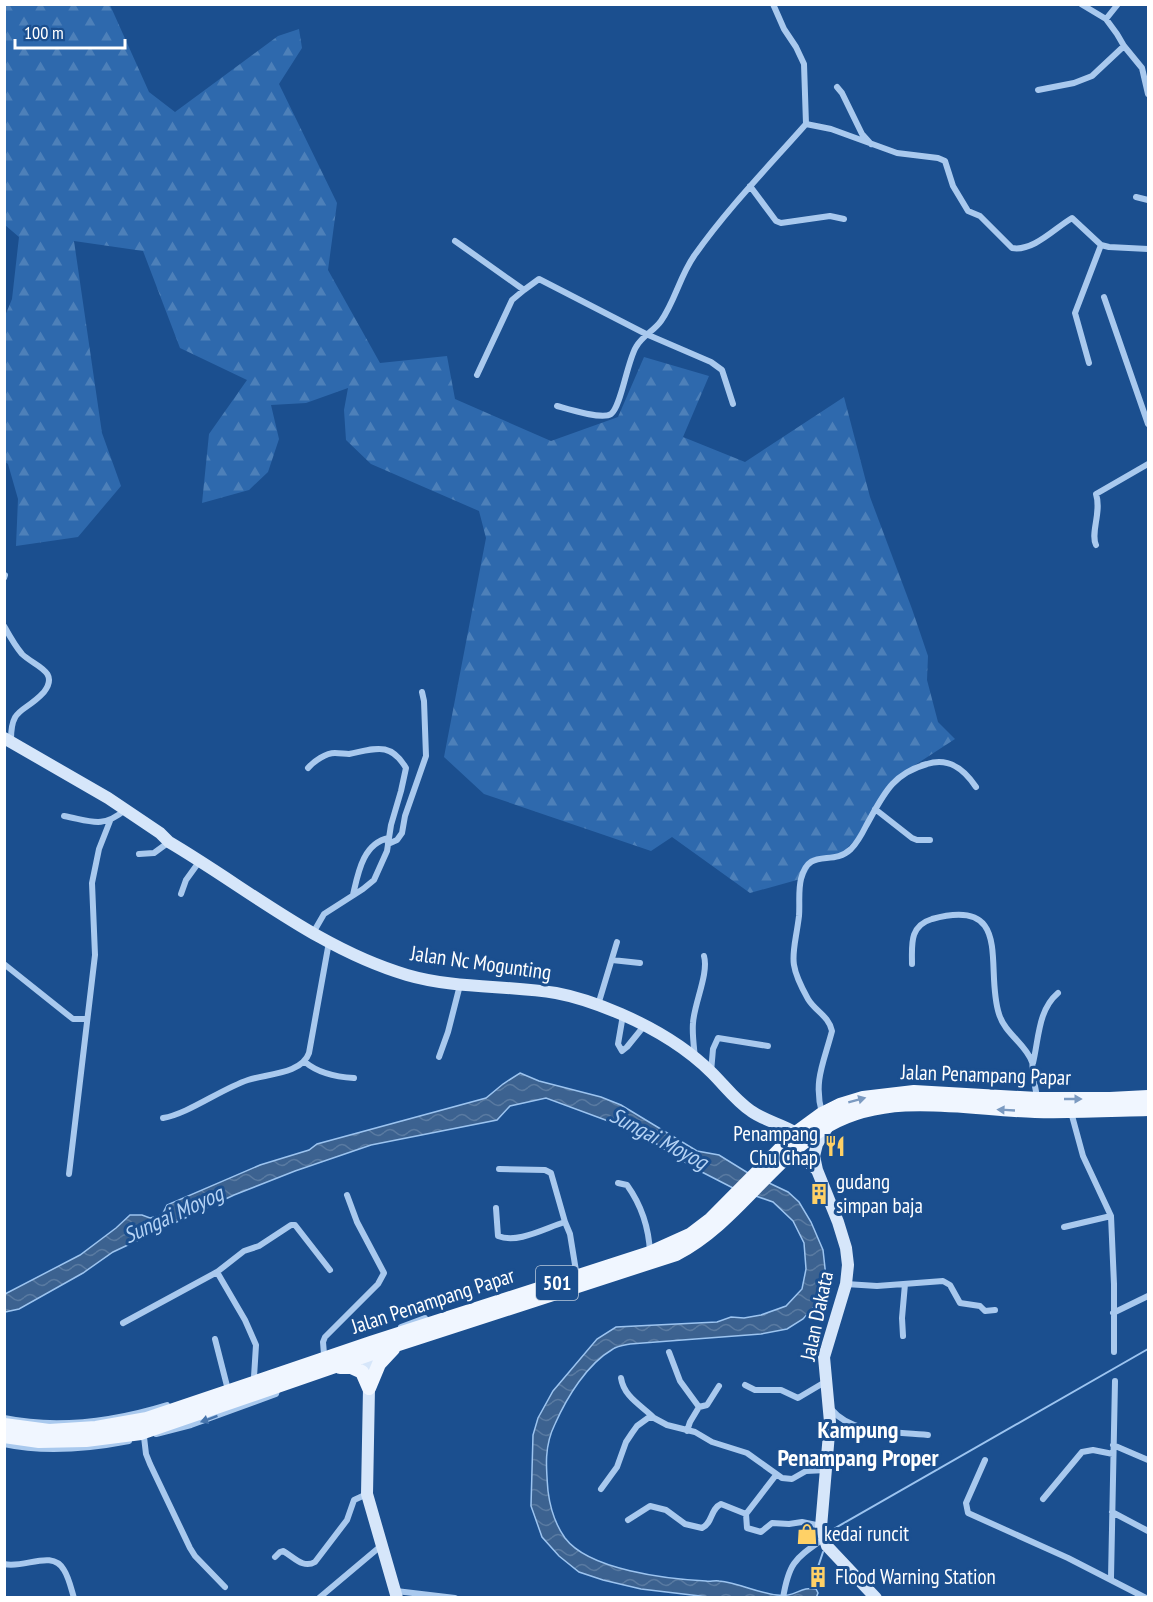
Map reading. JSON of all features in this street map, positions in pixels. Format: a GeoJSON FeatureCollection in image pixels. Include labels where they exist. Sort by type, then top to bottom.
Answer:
{"type":"FeatureCollection","features":[{"type":"Feature","properties":{"kind":"main road","name":"Jalan Penampang Papar"},"geometry":{"type":"LineString","coordinates":[[775,1162],[790,1155],[840,1105],[863,1098],[894,1093],[1037,1099],[1149,1097]]}},
{"type":"Feature","properties":{"kind":"main road","name":"Jalan Penampang Papar"},"geometry":{"type":"LineString","coordinates":[[4,1436],[39,1441],[86,1440],[141,1432],[335,1367],[368,1350],[399,1344],[676,1254],[705,1237],[775,1162],[796,1133],[825,1120],[873,1109],[928,1104],[1071,1112],[1149,1109]]}},
{"type":"Feature","properties":{"kind":"main road","name":"Jalan Penampang Papar"},"geometry":{"type":"LineString","coordinates":[[4,1425],[49,1431],[96,1428],[147,1419],[368,1350],[467,1312],[650,1254],[690,1235],[736,1202]]}},
{"type":"Feature","properties":{"kind":"main road"},"geometry":{"type":"LineString","coordinates":[[369,1388],[379,1364],[399,1344]]}},
{"type":"Feature","properties":{"kind":"main road"},"geometry":{"type":"LineString","coordinates":[[335,1367],[357,1369],[362,1372],[369,1388]]}},
{"type":"Feature","properties":{"kind":"street"},"geometry":{"type":"LineString","coordinates":[[557,406],[604,416],[612,413],[617,406],[636,346],[659,324],[692,258],[750,186],[806,124],[804,64],[773,4]]}},
{"type":"Feature","properties":{"kind":"street"},"geometry":{"type":"LineString","coordinates":[[1081,4],[1106,19],[1142,68],[1149,94]]}},
{"type":"Feature","properties":{"kind":"street"},"geometry":{"type":"LineString","coordinates":[[1106,19],[1118,4]]}},
{"type":"Feature","properties":{"kind":"street"},"geometry":{"type":"LineString","coordinates":[[1038,90],[1074,84],[1092,76],[1124,46]]}},
{"type":"Feature","properties":{"kind":"street"},"geometry":{"type":"LineString","coordinates":[[837,87],[862,134],[871,144]]}},
{"type":"Feature","properties":{"kind":"street"},"geometry":{"type":"LineString","coordinates":[[806,124],[831,129],[897,153],[938,158],[945,161],[953,186],[968,211],[980,216],[1012,248],[1019,250],[1032,245],[1072,218],[1101,245],[1149,249]]}},
{"type":"Feature","properties":{"kind":"street"},"geometry":{"type":"LineString","coordinates":[[750,186],[776,221],[781,223],[830,216],[844,219]]}},
{"type":"Feature","properties":{"kind":"street"},"geometry":{"type":"LineString","coordinates":[[1136,197],[1149,200]]}},
{"type":"Feature","properties":{"kind":"street"},"geometry":{"type":"LineString","coordinates":[[455,241],[524,290]]}},
{"type":"Feature","properties":{"kind":"street"},"geometry":{"type":"LineString","coordinates":[[1089,363],[1075,313],[1101,245]]}},
{"type":"Feature","properties":{"kind":"street"},"geometry":{"type":"LineString","coordinates":[[477,375],[512,300],[539,279],[646,334],[711,362],[722,370],[733,404]]}},
{"type":"Feature","properties":{"kind":"street"},"geometry":{"type":"LineString","coordinates":[[1104,297],[1149,424]]}},
{"type":"Feature","properties":{"kind":"street"},"geometry":{"type":"LineString","coordinates":[[1096,545],[1094,535],[1099,502],[1096,494],[1149,464]]}},
{"type":"Feature","properties":{"kind":"street"},"geometry":{"type":"LineString","coordinates":[[4,626],[21,652],[44,669],[49,678],[44,692],[18,712],[12,721],[8,739]]}},
{"type":"Feature","properties":{"kind":"street"},"geometry":{"type":"LineString","coordinates":[[353,895],[367,853],[377,842],[397,840],[402,833],[405,816],[426,756],[422,693]]}},
{"type":"Feature","properties":{"kind":"street","name":"Jalan Nc Mogunting"},"geometry":{"type":"LineString","coordinates":[[8,739],[126,809],[169,842],[329,942],[359,957],[407,975],[460,984],[557,993],[623,1015],[664,1037],[695,1058],[750,1111],[796,1133]]}},
{"type":"Feature","properties":{"kind":"street"},"geometry":{"type":"LineString","coordinates":[[308,768],[312,763],[332,753],[349,754],[382,748],[398,756],[406,768],[389,841],[374,880],[324,914],[313,933]]}},
{"type":"Feature","properties":{"kind":"street"},"geometry":{"type":"LineString","coordinates":[[825,1120],[817,1096],[819,1076],[832,1031],[825,1017],[809,1001],[794,970],[792,955],[801,879],[812,861],[817,858],[837,857],[851,849],[884,794],[898,777],[911,769],[935,761],[944,761],[957,766],[976,787]]}},
{"type":"Feature","properties":{"kind":"street"},"geometry":{"type":"LineString","coordinates":[[63,816],[104,822],[110,821],[126,809]]}},
{"type":"Feature","properties":{"kind":"street"},"geometry":{"type":"LineString","coordinates":[[875,809],[912,838],[930,840]]}},
{"type":"Feature","properties":{"kind":"street"},"geometry":{"type":"LineString","coordinates":[[69,1174],[94,955],[92,883],[99,849],[110,821]]}},
{"type":"Feature","properties":{"kind":"street"},"geometry":{"type":"LineString","coordinates":[[139,854],[154,854],[169,842]]}},
{"type":"Feature","properties":{"kind":"street"},"geometry":{"type":"LineString","coordinates":[[181,894],[186,880],[200,862]]}},
{"type":"Feature","properties":{"kind":"street"},"geometry":{"type":"LineString","coordinates":[[912,964],[912,937],[915,930],[926,921],[956,916],[978,919],[983,923],[993,945],[994,986],[999,1015],[1006,1030],[1033,1063]]}},
{"type":"Feature","properties":{"kind":"street"},"geometry":{"type":"LineString","coordinates":[[163,1118],[235,1085],[285,1071],[305,1062],[309,1053],[329,942]]}},
{"type":"Feature","properties":{"kind":"street"},"geometry":{"type":"LineString","coordinates":[[598,1005],[617,942]]}},
{"type":"Feature","properties":{"kind":"street"},"geometry":{"type":"LineString","coordinates":[[695,1058],[692,1026],[704,973],[706,960],[704,956]]}},
{"type":"Feature","properties":{"kind":"street"},"geometry":{"type":"LineString","coordinates":[[612,960],[640,963]]}},
{"type":"Feature","properties":{"kind":"street"},"geometry":{"type":"LineString","coordinates":[[4,964],[73,1019],[87,1019]]}},
{"type":"Feature","properties":{"kind":"street"},"geometry":{"type":"LineString","coordinates":[[439,1057],[460,984]]}},
{"type":"Feature","properties":{"kind":"street"},"geometry":{"type":"LineString","coordinates":[[1037,1099],[1033,1063],[1039,1028],[1046,1006],[1058,993]]}},
{"type":"Feature","properties":{"kind":"street"},"geometry":{"type":"LineString","coordinates":[[623,1015],[618,1044],[622,1051],[644,1026]]}},
{"type":"Feature","properties":{"kind":"street"},"geometry":{"type":"LineString","coordinates":[[711,1072],[713,1049],[718,1038],[768,1046]]}},
{"type":"Feature","properties":{"kind":"street"},"geometry":{"type":"LineString","coordinates":[[305,1062],[326,1073],[354,1078]]}},
{"type":"Feature","properties":{"kind":"street"},"geometry":{"type":"LineString","coordinates":[[1071,1112],[1083,1156],[1111,1216],[1114,1352]]}},
{"type":"Feature","properties":{"kind":"street","name":"Jalan Dakata"},"geometry":{"type":"LineString","coordinates":[[822,1533],[829,1406],[825,1382],[826,1350],[846,1284],[848,1265],[846,1248],[838,1222],[817,1170],[814,1156],[825,1120]]}},
{"type":"Feature","properties":{"kind":"street"},"geometry":{"type":"LineString","coordinates":[[790,1155],[807,1161],[817,1170]]}},
{"type":"Feature","properties":{"kind":"street"},"geometry":{"type":"LineString","coordinates":[[499,1169],[545,1170],[551,1173],[570,1234],[577,1277]]}},
{"type":"Feature","properties":{"kind":"street"},"geometry":{"type":"LineString","coordinates":[[618,1183],[627,1185],[642,1210],[649,1238],[650,1254]]}},
{"type":"Feature","properties":{"kind":"street"},"geometry":{"type":"LineString","coordinates":[[324,1354],[325,1337],[378,1284],[384,1273],[357,1222],[347,1195]]}},
{"type":"Feature","properties":{"kind":"street"},"geometry":{"type":"LineString","coordinates":[[496,1208],[498,1236],[505,1239],[526,1235],[565,1222]]}},
{"type":"Feature","properties":{"kind":"street"},"geometry":{"type":"LineString","coordinates":[[1064,1227],[1111,1216]]}},
{"type":"Feature","properties":{"kind":"street"},"geometry":{"type":"LineString","coordinates":[[123,1323],[217,1272],[244,1251],[259,1245],[291,1225],[295,1225],[330,1270]]}},
{"type":"Feature","properties":{"kind":"street"},"geometry":{"type":"LineString","coordinates":[[217,1272],[245,1320],[256,1345],[254,1377]]}},
{"type":"Feature","properties":{"kind":"street"},"geometry":{"type":"LineString","coordinates":[[846,1284],[863,1286],[943,1281],[950,1285],[960,1303],[980,1306],[985,1311],[995,1310]]}},
{"type":"Feature","properties":{"kind":"street"},"geometry":{"type":"LineString","coordinates":[[903,1336],[905,1284]]}},
{"type":"Feature","properties":{"kind":"street"},"geometry":{"type":"LineString","coordinates":[[1113,1313],[1149,1296]]}},
{"type":"Feature","properties":{"kind":"street"},"geometry":{"type":"LineString","coordinates":[[4,1418],[48,1423],[122,1417],[228,1386],[426,1318],[453,1311],[467,1312]]}},
{"type":"Feature","properties":{"kind":"street"},"geometry":{"type":"LineString","coordinates":[[215,1340],[228,1386]]}},
{"type":"Feature","properties":{"kind":"street"},"geometry":{"type":"LineString","coordinates":[[368,1350],[367,1494],[397,1594],[455,1598]]}},
{"type":"Feature","properties":{"kind":"street"},"geometry":{"type":"LineString","coordinates":[[669,1352],[680,1381],[699,1407]]}},
{"type":"Feature","properties":{"kind":"street"},"geometry":{"type":"LineString","coordinates":[[621,1378],[623,1387],[632,1399],[654,1418],[667,1425],[695,1432],[712,1442],[747,1453],[764,1463],[776,1475],[792,1479],[806,1471],[827,1470]]}},
{"type":"Feature","properties":{"kind":"street"},"geometry":{"type":"LineString","coordinates":[[1111,1578],[1115,1381]]}},
{"type":"Feature","properties":{"kind":"street"},"geometry":{"type":"LineString","coordinates":[[745,1384],[755,1390],[782,1390],[798,1398],[825,1382]]}},
{"type":"Feature","properties":{"kind":"street"},"geometry":{"type":"LineString","coordinates":[[4,1444],[35,1449],[102,1446],[191,1425],[276,1394],[278,1386]]}},
{"type":"Feature","properties":{"kind":"street"},"geometry":{"type":"LineString","coordinates":[[687,1431],[699,1407],[707,1405],[720,1386]]}},
{"type":"Feature","properties":{"kind":"street"},"geometry":{"type":"LineString","coordinates":[[829,1406],[835,1413],[863,1429],[928,1435]]}},
{"type":"Feature","properties":{"kind":"street"},"geometry":{"type":"LineString","coordinates":[[601,1489],[617,1467],[626,1442],[637,1425],[646,1418],[654,1418]]}},
{"type":"Feature","properties":{"kind":"street"},"geometry":{"type":"LineString","coordinates":[[144,1437],[150,1464],[190,1548],[225,1587]]}},
{"type":"Feature","properties":{"kind":"street"},"geometry":{"type":"LineString","coordinates":[[1113,1445],[1149,1460]]}},
{"type":"Feature","properties":{"kind":"street"},"geometry":{"type":"LineString","coordinates":[[1043,1499],[1082,1452],[1093,1450],[1113,1454]]}},
{"type":"Feature","properties":{"kind":"street"},"geometry":{"type":"LineString","coordinates":[[985,1460],[966,1503],[968,1513],[1111,1578],[1146,1598]]}},
{"type":"Feature","properties":{"kind":"street"},"geometry":{"type":"LineString","coordinates":[[776,1475],[746,1514],[747,1528],[761,1532],[772,1523],[802,1522],[822,1533],[826,1546],[876,1598]]}},
{"type":"Feature","properties":{"kind":"street"},"geometry":{"type":"LineString","coordinates":[[275,1557],[283,1551],[305,1564],[315,1562],[347,1520],[354,1500],[367,1494]]}},
{"type":"Feature","properties":{"kind":"street"},"geometry":{"type":"LineString","coordinates":[[628,1520],[650,1506],[666,1509],[685,1524],[702,1528],[708,1525],[715,1508],[721,1504],[746,1514]]}},
{"type":"Feature","properties":{"kind":"street"},"geometry":{"type":"LineString","coordinates":[[1112,1512],[1149,1531]]}},
{"type":"Feature","properties":{"kind":"street"},"geometry":{"type":"LineString","coordinates":[[783,1594],[795,1561],[822,1533]]}},
{"type":"Feature","properties":{"kind":"street"},"geometry":{"type":"LineString","coordinates":[[319,1598],[382,1544]]}},
{"type":"Feature","properties":{"kind":"street"},"geometry":{"type":"LineString","coordinates":[[4,1564],[17,1566],[47,1560],[58,1563],[67,1576],[74,1598]]}},
{"type":"Feature","properties":{"kind":"green space"},"geometry":{"type":"Polygon","coordinates":[[[5,5],[110,5],[149,92],[175,112],[278,36],[299,29],[302,48],[279,84],[337,203],[328,270],[380,363],[447,356],[455,399],[551,441],[618,417],[644,357],[709,376],[683,437],[745,462],[844,397],[870,497],[928,656],[927,680],[938,722],[955,739],[892,780],[855,840],[841,854],[812,863],[804,878],[750,893],[672,837],[651,851],[484,794],[444,757],[486,538],[479,511],[371,464],[346,440],[344,410],[348,388],[306,403],[271,405],[279,439],[268,472],[249,490],[202,503],[209,434],[247,380],[180,348],[143,251],[74,241],[102,433],[121,486],[78,537],[16,546],[18,499],[8,464],[5,462],[5,316],[12,299],[19,237],[5,225],[5,5]]]}},
{"type":"Feature","properties":{"kind":"water","name":"Sungai Moyog"},"geometry":{"type":"Polygon","coordinates":[[[520,1073],[539,1081],[601,1097],[621,1105],[697,1151],[719,1155],[748,1173],[788,1192],[799,1202],[811,1222],[823,1250],[826,1277],[820,1300],[803,1319],[787,1329],[761,1334],[630,1344],[615,1348],[595,1363],[572,1392],[551,1432],[547,1449],[546,1465],[550,1503],[561,1533],[576,1549],[592,1558],[630,1571],[671,1578],[726,1582],[777,1595],[816,1589],[818,1593],[816,1598],[717,1598],[641,1589],[579,1572],[559,1556],[542,1537],[531,1506],[533,1435],[538,1418],[553,1391],[597,1339],[616,1327],[717,1322],[731,1317],[744,1318],[761,1315],[786,1306],[802,1289],[806,1269],[804,1243],[793,1221],[773,1202],[733,1188],[696,1169],[652,1141],[619,1125],[546,1098],[510,1106],[497,1120],[371,1145],[234,1195],[113,1252],[83,1273],[19,1309],[5,1312],[5,1294],[80,1255],[130,1215],[150,1218],[162,1215],[167,1205],[260,1165],[309,1150],[317,1144],[486,1098],[520,1073]]]}},
{"type":"Feature","properties":{"kind":"waterway"},"geometry":{"type":"LineString","coordinates":[[830,1531],[1148,1349]]}},
{"type":"Feature","properties":{"kind":"waterway"},"geometry":{"type":"LineString","coordinates":[[817,1570],[823,1552]]}},
{"type":"Feature","properties":{"kind":"place","name":"Penampang Chu Chap"},"geometry":{"type":"Point","coordinates":[835,1146]}},
{"type":"Feature","properties":{"kind":"place","name":"gudang simpan baja"},"geometry":{"type":"Point","coordinates":[819,1194]}},
{"type":"Feature","properties":{"kind":"place","name":"kedai runcit"},"geometry":{"type":"Point","coordinates":[807,1534]}},
{"type":"Feature","properties":{"kind":"place","name":"Flood Warning Station"},"geometry":{"type":"Point","coordinates":[818,1577]}},
{"type":"Feature","properties":{"kind":"district","name":"Kampung Penampang Proper"},"geometry":{"type":"Point","coordinates":[858,1444]}}]}
